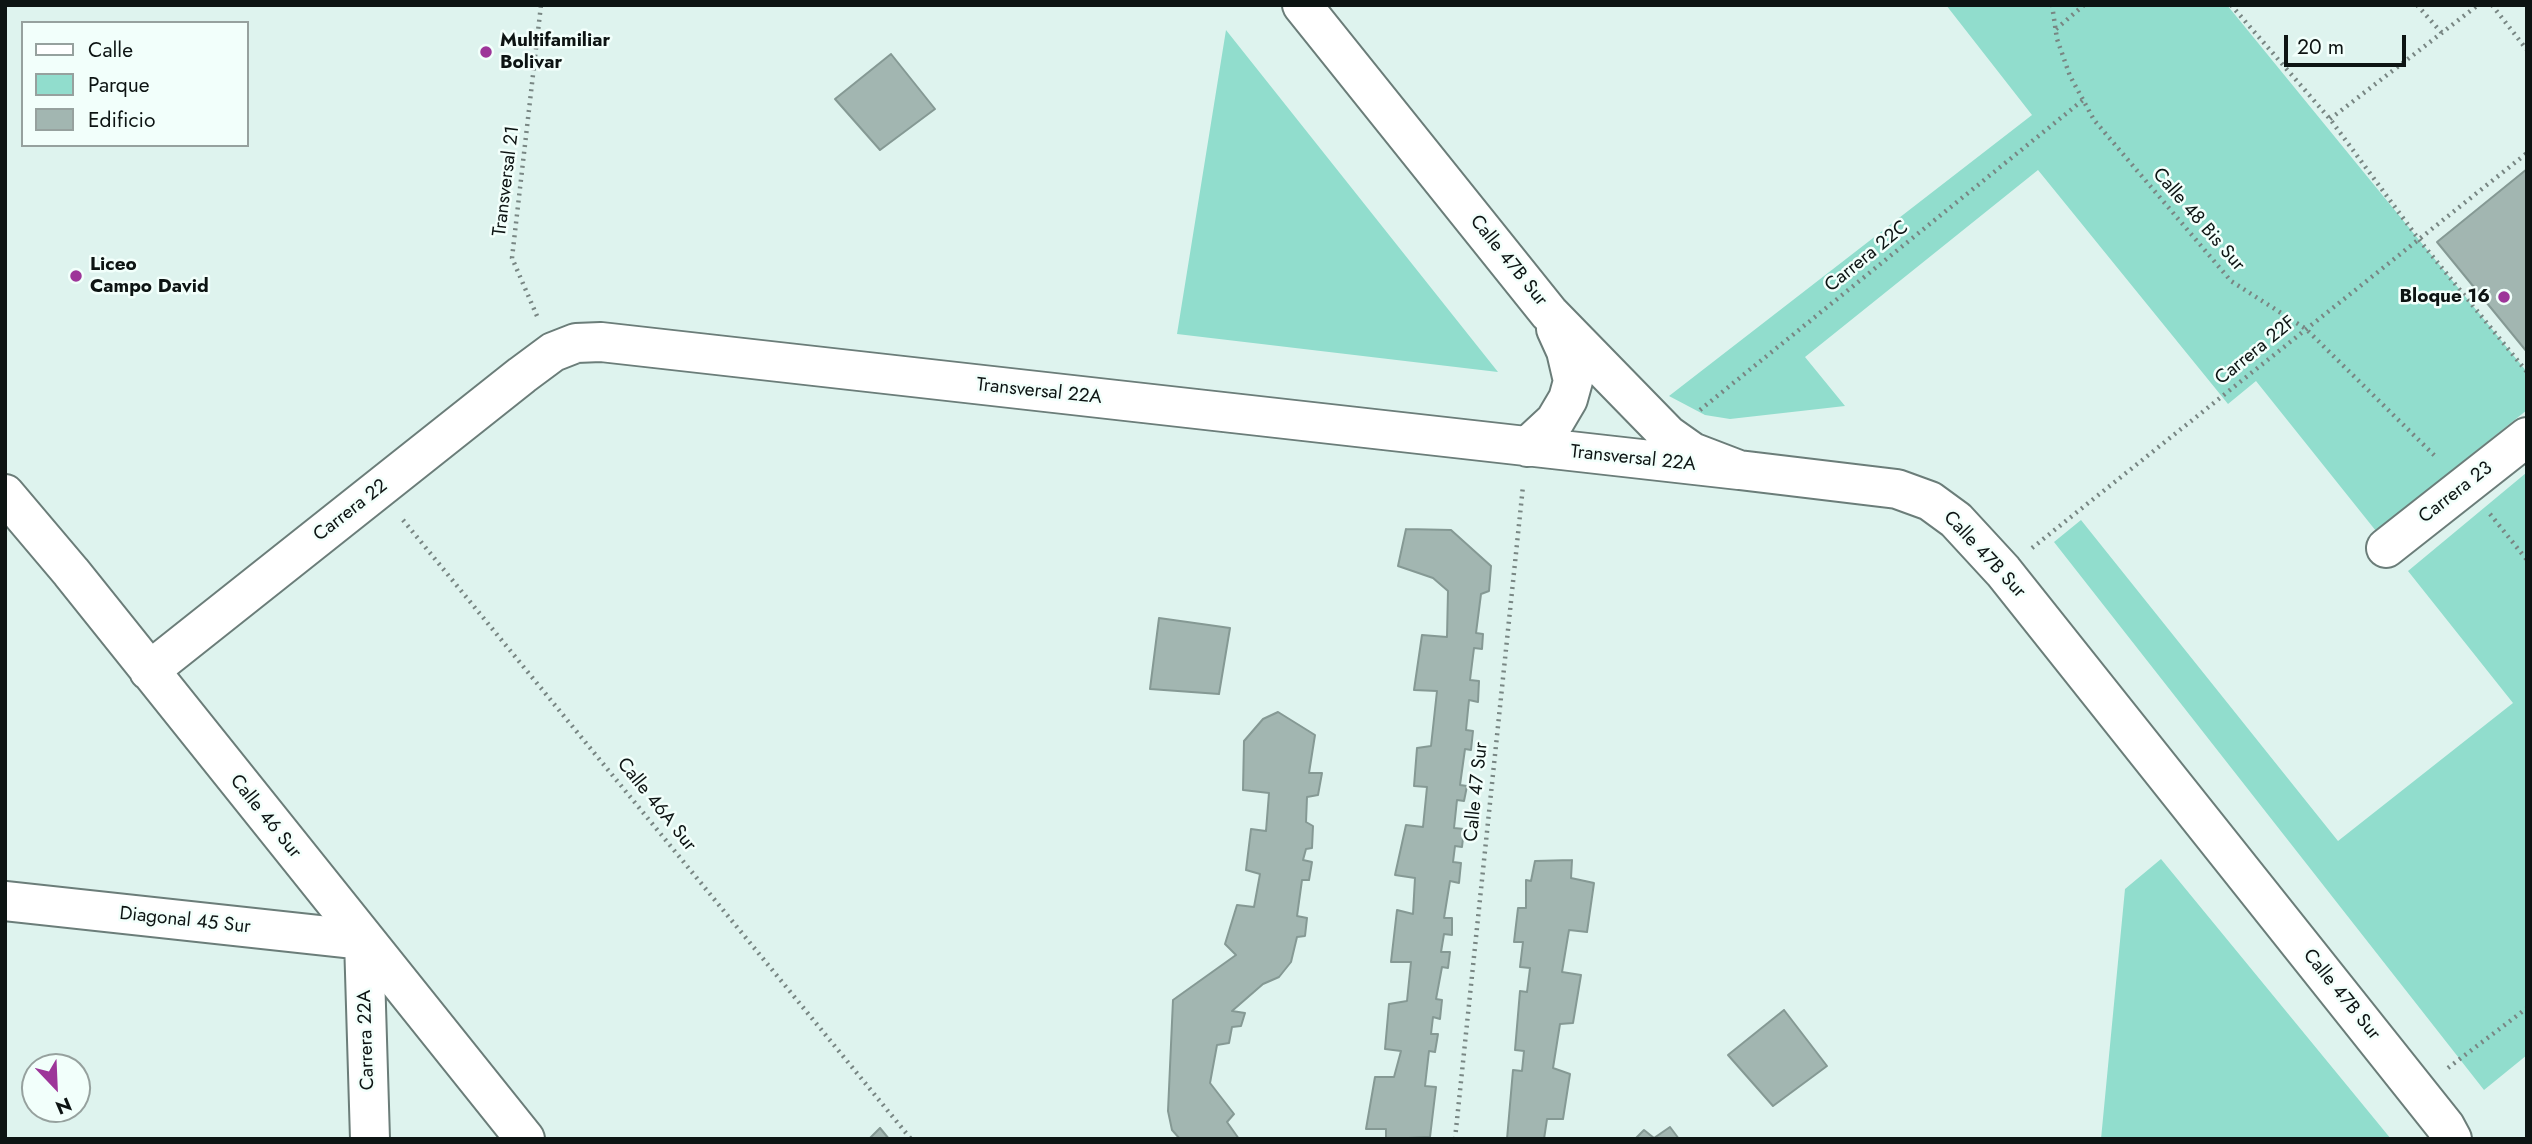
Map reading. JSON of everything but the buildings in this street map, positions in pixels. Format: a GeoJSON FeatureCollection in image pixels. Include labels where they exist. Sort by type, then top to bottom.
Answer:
{"type":"FeatureCollection","features":[{"type":"Feature","properties":{"kind":"street","name":"Calle 47B Sur"},"geometry":{"type":"LineString","coordinates":[[1302,5],[1549,313],[1668,435],[1701,457],[1740,470],[1897,489],[1930,501],[1956,520],[2003,571],[2417,1091],[2452,1139]]}},
{"type":"Feature","properties":{"kind":"street","name":"Transversal 22A"},"geometry":{"type":"LineString","coordinates":[[1527,447],[1555,421],[1568,400],[1573,381],[1566,351],[1549,313]]}},
{"type":"Feature","properties":{"kind":"street","name":"Transversal 22A"},"geometry":{"type":"LineString","coordinates":[[553,352],[576,343],[601,342],[1740,470]]}},
{"type":"Feature","properties":{"kind":"street","name":"Carrera 22"},"geometry":{"type":"LineString","coordinates":[[149,671],[553,352]]}},
{"type":"Feature","properties":{"kind":"street","name":"Carrera 23"},"geometry":{"type":"LineString","coordinates":[[2386,548],[2527,437]]}},
{"type":"Feature","properties":{"kind":"street","name":"Calle 46 Sur"},"geometry":{"type":"LineString","coordinates":[[5,494],[525,1139]]}},
{"type":"Feature","properties":{"kind":"street","name":"Diagonal 45 Sur"},"geometry":{"type":"LineString","coordinates":[[5,901],[364,940]]}},
{"type":"Feature","properties":{"kind":"street","name":"Carrera 22A"},"geometry":{"type":"LineString","coordinates":[[364,940],[370,1139]]}},
{"type":"Feature","properties":{"kind":"path","name":"Transversal 21"},"geometry":{"type":"LineString","coordinates":[[541,5],[512,258],[553,352]]}},
{"type":"Feature","properties":{"kind":"path","name":"Calle 48 Bis Sur"},"geometry":{"type":"LineString","coordinates":[[2052,5],[2070,76],[2094,120],[2231,281],[2306,329],[2390,414],[2466,485],[2527,560]]}},
{"type":"Feature","properties":{"kind":"path"},"geometry":{"type":"LineString","coordinates":[[2056,29],[2084,5]]}},
{"type":"Feature","properties":{"kind":"path"},"geometry":{"type":"LineString","coordinates":[[2231,5],[2330,119],[2420,241],[2527,372]]}},
{"type":"Feature","properties":{"kind":"path"},"geometry":{"type":"LineString","coordinates":[[2417,5],[2442,33]]}},
{"type":"Feature","properties":{"kind":"path"},"geometry":{"type":"LineString","coordinates":[[2330,119],[2478,5]]}},
{"type":"Feature","properties":{"kind":"path"},"geometry":{"type":"LineString","coordinates":[[2492,5],[2527,50]]}},
{"type":"Feature","properties":{"kind":"path","name":"Carrera 22C"},"geometry":{"type":"LineString","coordinates":[[1668,435],[2083,100]]}},
{"type":"Feature","properties":{"kind":"path","name":"Carrera 22F"},"geometry":{"type":"LineString","coordinates":[[2003,571],[2527,153]]}},
{"type":"Feature","properties":{"kind":"path","name":"Calle 47 Sur"},"geometry":{"type":"LineString","coordinates":[[1455,1139],[1527,447]]}},
{"type":"Feature","properties":{"kind":"path","name":"Calle 46A Sur"},"geometry":{"type":"LineString","coordinates":[[378,490],[911,1139]]}},
{"type":"Feature","properties":{"kind":"path"},"geometry":{"type":"LineString","coordinates":[[2417,1091],[2527,1008]]}},
{"type":"Feature","properties":{"kind":"green space"},"geometry":{"type":"Polygon","coordinates":[[[1946,5],[2227,5],[2527,372],[2527,410],[2376,531],[2256,381],[2228,404],[2038,170],[1805,357],[1845,406],[1730,419],[1705,415],[1669,396],[2032,115],[1946,5]]]}},
{"type":"Feature","properties":{"kind":"green space"},"geometry":{"type":"Polygon","coordinates":[[[1226,30],[1498,372],[1177,334],[1226,30]]]}},
{"type":"Feature","properties":{"kind":"green space"},"geometry":{"type":"Polygon","coordinates":[[[2526,473],[2527,1055],[2484,1090],[2054,542],[2081,520],[2338,841],[2513,703],[2408,571],[2526,473]]]}},
{"type":"Feature","properties":{"kind":"green space"},"geometry":{"type":"Polygon","coordinates":[[[2161,859],[2391,1139],[2101,1139],[2125,889],[2161,859]]]}},
{"type":"Feature","properties":{"kind":"place","name":"Multifamiliar Bolivar"},"geometry":{"type":"Point","coordinates":[486,52]}},
{"type":"Feature","properties":{"kind":"place","name":"Liceo Campo David"},"geometry":{"type":"Point","coordinates":[76,276]}},
{"type":"Feature","properties":{"kind":"place","name":"Bloque 16"},"geometry":{"type":"Point","coordinates":[2504,297]}}]}
